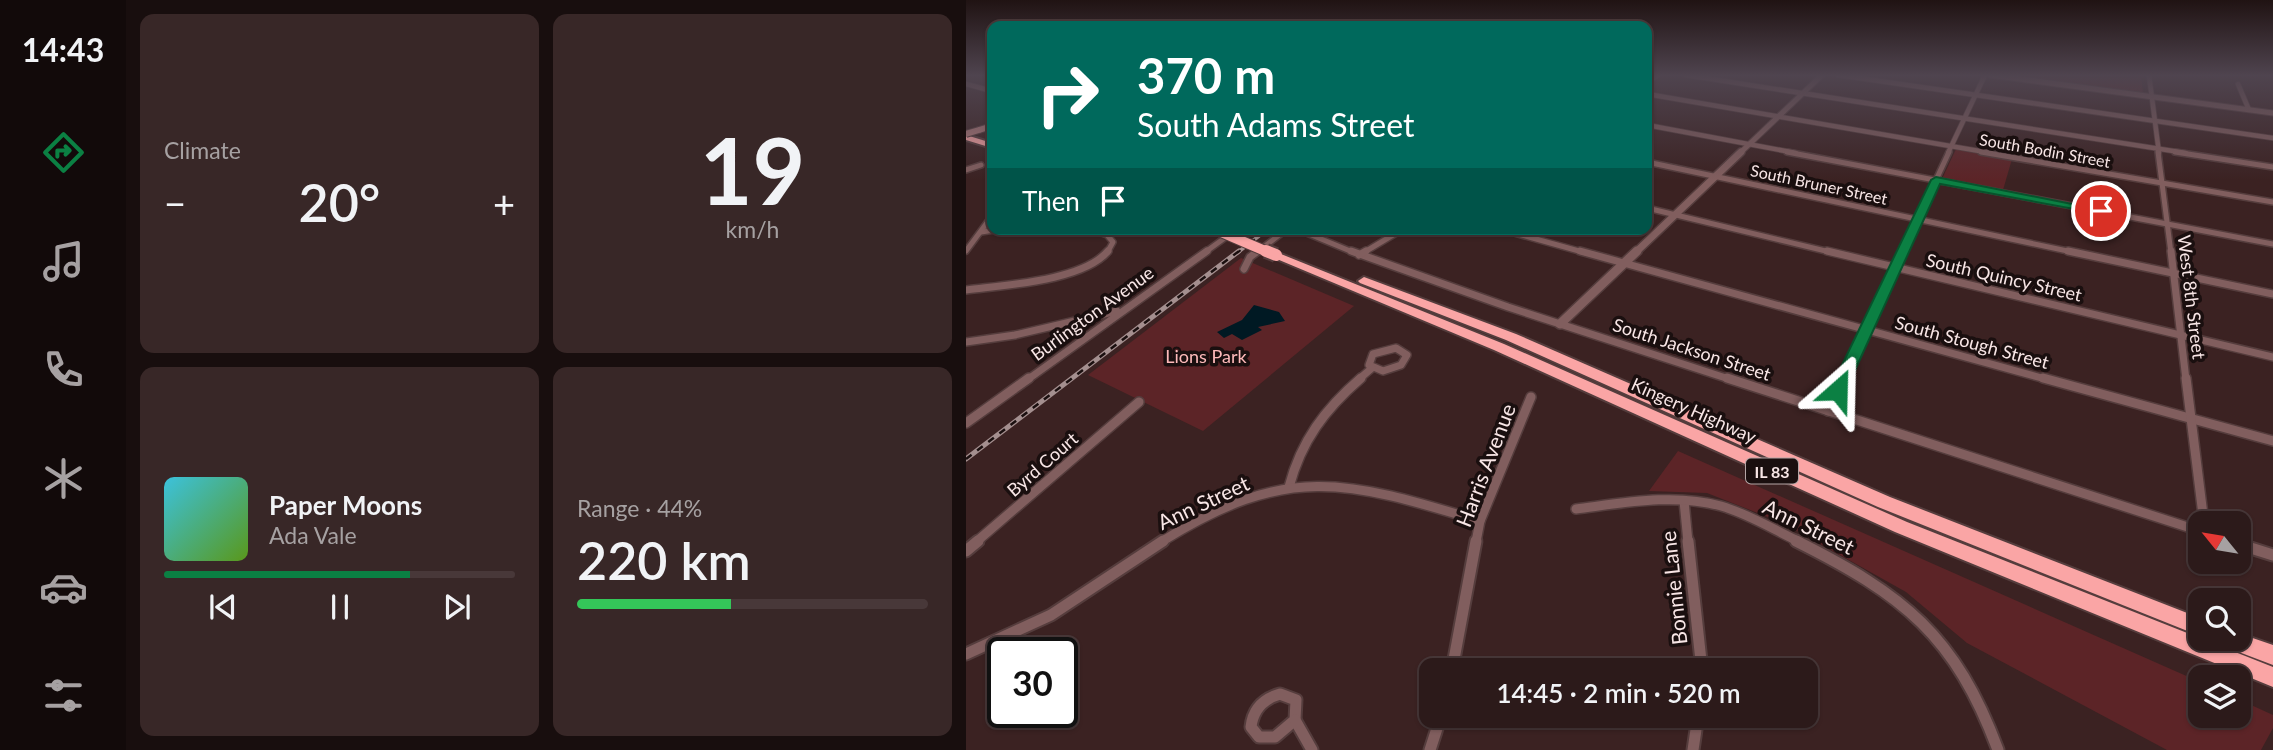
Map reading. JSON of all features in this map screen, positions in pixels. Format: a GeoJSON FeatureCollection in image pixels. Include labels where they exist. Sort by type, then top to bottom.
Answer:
{"type":"FeatureCollection","features":[{"type":"Feature","properties":{"kind":"highway"},"geometry":{"type":"LineString","coordinates":[[966,134],[987,139]]}},
{"type":"Feature","properties":{"kind":"highway"},"geometry":{"type":"LineString","coordinates":[[966,134],[987,144]]}},
{"type":"Feature","properties":{"kind":"highway","name":"Kingery Highway"},"geometry":{"type":"LineString","coordinates":[[1231,235],[1511,337],[1884,502],[2188,622]]}},
{"type":"Feature","properties":{"kind":"highway","name":"Kingery Highway"},"geometry":{"type":"LineString","coordinates":[[1244,235],[1890,522],[2273,677]]}},
{"type":"Feature","properties":{"kind":"highway"},"geometry":{"type":"LineString","coordinates":[[2251,646],[2273,653]]}},
{"type":"Feature","properties":{"kind":"main road"},"geometry":{"type":"LineString","coordinates":[[966,134],[987,128]]}},
{"type":"Feature","properties":{"kind":"street","name":"South Bodin Street"},"geometry":{"type":"LineString","coordinates":[[1737,110],[2273,202]]}},
{"type":"Feature","properties":{"kind":"street"},"geometry":{"type":"LineString","coordinates":[[1652,235],[1784,110]]}},
{"type":"Feature","properties":{"kind":"street"},"geometry":{"type":"LineString","coordinates":[[1909,110],[2273,167]]}},
{"type":"Feature","properties":{"kind":"street"},"geometry":{"type":"LineString","coordinates":[[1828,411],[1969,110]]}},
{"type":"Feature","properties":{"kind":"street"},"geometry":{"type":"LineString","coordinates":[[2079,110],[2273,138]]}},
{"type":"Feature","properties":{"kind":"street","name":"West 8th Street"},"geometry":{"type":"LineString","coordinates":[[2153,110],[2203,511]]}},
{"type":"Feature","properties":{"kind":"street"},"geometry":{"type":"LineString","coordinates":[[2249,110],[2273,113]]}},
{"type":"Feature","properties":{"kind":"street"},"geometry":{"type":"LineString","coordinates":[[1652,126],[2273,244]]}},
{"type":"Feature","properties":{"kind":"street","name":"South Bruner Street"},"geometry":{"type":"LineString","coordinates":[[1652,163],[2273,294]]}},
{"type":"Feature","properties":{"kind":"street"},"geometry":{"type":"LineString","coordinates":[[966,170],[981,165]]}},
{"type":"Feature","properties":{"kind":"street","name":"South Quincy Street"},"geometry":{"type":"LineString","coordinates":[[1652,209],[2273,357]]}},
{"type":"Feature","properties":{"kind":"street"},"geometry":{"type":"LineString","coordinates":[[966,251],[987,223]]}},
{"type":"Feature","properties":{"kind":"street"},"geometry":{"type":"LineString","coordinates":[[981,232],[987,231]]}},
{"type":"Feature","properties":{"kind":"street"},"geometry":{"type":"LineString","coordinates":[[966,290],[1055,275],[1092,264],[1107,253],[1113,242],[1107,235]]}},
{"type":"Feature","properties":{"kind":"street","name":"Burlington Avenue"},"geometry":{"type":"LineString","coordinates":[[966,423],[1229,235]]}},
{"type":"Feature","properties":{"kind":"street"},"geometry":{"type":"LineString","coordinates":[[1244,269],[1250,257],[1279,235]]}},
{"type":"Feature","properties":{"kind":"street","name":"South Jackson Street"},"geometry":{"type":"LineString","coordinates":[[1311,235],[1359,255],[1560,324],[2188,527]]}},
{"type":"Feature","properties":{"kind":"street"},"geometry":{"type":"LineString","coordinates":[[1359,255],[1393,235]]}},
{"type":"Feature","properties":{"kind":"street","name":"South Stough Street"},"geometry":{"type":"LineString","coordinates":[[1522,235],[2273,441]]}},
{"type":"Feature","properties":{"kind":"street"},"geometry":{"type":"LineString","coordinates":[[1560,324],[1652,235]]}},
{"type":"Feature","properties":{"kind":"street"},"geometry":{"type":"LineString","coordinates":[[966,342],[1015,335],[1124,309]]}},
{"type":"Feature","properties":{"kind":"street"},"geometry":{"type":"LineString","coordinates":[[1396,348],[1407,355],[1405,362],[1396,368],[1383,371],[1373,368],[1368,362],[1378,351],[1396,348]]}},
{"type":"Feature","properties":{"kind":"street"},"geometry":{"type":"LineString","coordinates":[[1289,487],[1294,461],[1313,425],[1373,368]]}},
{"type":"Feature","properties":{"kind":"street","name":"Harris Avenue"},"geometry":{"type":"LineString","coordinates":[[1454,658],[1480,521],[1531,397]]}},
{"type":"Feature","properties":{"kind":"street","name":"Byrd Court"},"geometry":{"type":"LineString","coordinates":[[966,551],[1139,402]]}},
{"type":"Feature","properties":{"kind":"street","name":"Ann Street"},"geometry":{"type":"LineString","coordinates":[[966,654],[1059,610],[1198,521],[1251,498],[1289,487],[1315,485],[1377,492],[1480,521]]}},
{"type":"Feature","properties":{"kind":"street","name":"Ann Street"},"geometry":{"type":"LineString","coordinates":[[1576,509],[1684,501],[1710,503],[1729,509],[1871,579],[1910,608],[1938,635],[1953,655],[1981,702],[1998,750]]}},
{"type":"Feature","properties":{"kind":"street","name":"Bonnie Lane"},"geometry":{"type":"LineString","coordinates":[[1684,501],[1701,658]]}},
{"type":"Feature","properties":{"kind":"street"},"geometry":{"type":"LineString","coordinates":[[2251,548],[2273,555]]}},
{"type":"Feature","properties":{"kind":"street"},"geometry":{"type":"LineString","coordinates":[[1295,720],[1312,750]]}},
{"type":"Feature","properties":{"kind":"street"},"geometry":{"type":"LineString","coordinates":[[1430,750],[1437,728]]}},
{"type":"Feature","properties":{"kind":"street"},"geometry":{"type":"LineString","coordinates":[[1693,750],[1697,728]]}},
{"type":"Feature","properties":{"kind":"green space"},"geometry":{"type":"Polygon","coordinates":[[[1956,149],[2012,159],[2003,190],[1942,179],[1956,149]]]}},
{"type":"Feature","properties":{"kind":"green space","name":"Lions Park"},"geometry":{"type":"Polygon","coordinates":[[[1241,258],[1354,306],[1203,431],[1088,375],[1241,258]]]}},
{"type":"Feature","properties":{"kind":"green space"},"geometry":{"type":"Polygon","coordinates":[[[1678,451],[2188,677],[2188,728],[2251,728],[2251,705],[2273,715],[2273,728],[2261,750],[2167,750],[1967,643],[1906,592],[1783,523],[1707,493],[1649,491],[1678,451]]]}},
{"type":"Feature","properties":{"kind":"water"},"geometry":{"type":"Polygon","coordinates":[[[1254,305],[1279,312],[1285,321],[1258,327],[1262,330],[1242,340],[1232,334],[1224,338],[1217,332],[1242,320],[1254,305]]]}},
{"type":"Feature","properties":{"kind":"railway"},"geometry":{"type":"LineString","coordinates":[[1237,253],[1260,235]]}},
{"type":"Feature","properties":{"kind":"railway"},"geometry":{"type":"LineString","coordinates":[[966,459],[1239,251]]}},
{"type":"Feature","properties":{"kind":"route"},"geometry":{"type":"LineString","coordinates":[[1838,390],[1936,180],[2101,211]]}}]}
